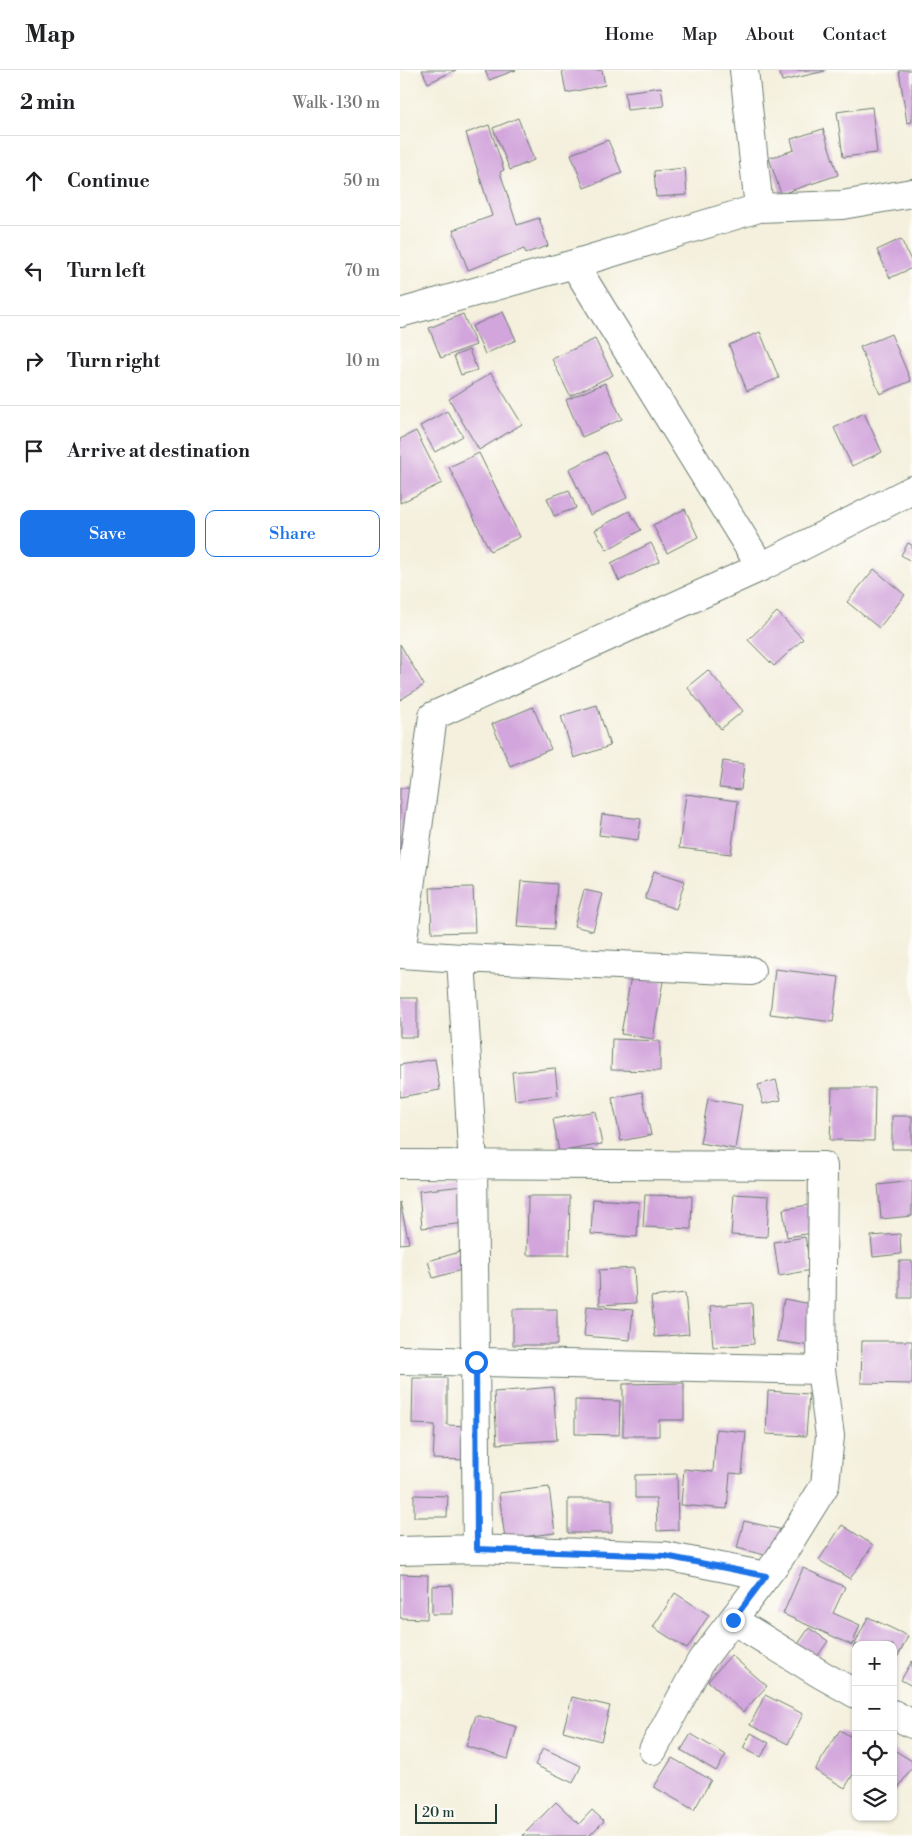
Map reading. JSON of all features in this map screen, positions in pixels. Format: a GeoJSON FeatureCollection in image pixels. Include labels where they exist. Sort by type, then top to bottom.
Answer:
{"type":"FeatureCollection","features":[{"type":"Feature","properties":{"kind":"street"},"geometry":{"type":"LineString","coordinates":[[744,70],[759,208]]}},
{"type":"Feature","properties":{"kind":"street"},"geometry":{"type":"LineString","coordinates":[[400,313],[574,264],[759,208],[842,205],[912,193]]}},
{"type":"Feature","properties":{"kind":"street"},"geometry":{"type":"LineString","coordinates":[[574,264],[761,567]]}},
{"type":"Feature","properties":{"kind":"street"},"geometry":{"type":"LineString","coordinates":[[751,971],[401,954],[433,716],[761,567],[912,490]]}},
{"type":"Feature","properties":{"kind":"street"},"geometry":{"type":"LineString","coordinates":[[461,958],[473,1165],[477,1549]]}},
{"type":"Feature","properties":{"kind":"street"},"geometry":{"type":"LineString","coordinates":[[400,1164],[823,1166],[822,1370],[830,1436],[825,1485],[779,1559],[701,1661],[653,1750]]}},
{"type":"Feature","properties":{"kind":"street"},"geometry":{"type":"LineString","coordinates":[[400,1360],[822,1370]]}},
{"type":"Feature","properties":{"kind":"street"},"geometry":{"type":"LineString","coordinates":[[400,1551],[477,1549],[665,1556],[766,1576]]}},
{"type":"Feature","properties":{"kind":"street"},"geometry":{"type":"LineString","coordinates":[[733,1620],[852,1692]]}},
{"type":"Feature","properties":{"kind":"street"},"geometry":{"type":"LineString","coordinates":[[897,1716],[912,1724]]}},
{"type":"Feature","properties":{"kind":"building"},"geometry":{"type":"Polygon","coordinates":[[[422,70],[456,70],[428,83],[422,70]]]}},
{"type":"Feature","properties":{"kind":"building"},"geometry":{"type":"Polygon","coordinates":[[[485,70],[516,70],[489,80],[485,70]]]}},
{"type":"Feature","properties":{"kind":"building"},"geometry":{"type":"Polygon","coordinates":[[[562,70],[602,70],[605,85],[566,93],[562,70]]]}},
{"type":"Feature","properties":{"kind":"building"},"geometry":{"type":"Polygon","coordinates":[[[779,70],[825,70],[825,71],[782,81],[779,70]]]}},
{"type":"Feature","properties":{"kind":"building"},"geometry":{"type":"Polygon","coordinates":[[[899,70],[912,70],[912,122],[907,123],[899,70]]]}},
{"type":"Feature","properties":{"kind":"building"},"geometry":{"type":"Polygon","coordinates":[[[661,87],[664,106],[627,110],[625,92],[661,87]]]}},
{"type":"Feature","properties":{"kind":"building"},"geometry":{"type":"Polygon","coordinates":[[[872,107],[877,153],[843,157],[837,112],[872,107]]]}},
{"type":"Feature","properties":{"kind":"building"},"geometry":{"type":"Polygon","coordinates":[[[518,118],[534,160],[510,170],[493,128],[518,118]]]}},
{"type":"Feature","properties":{"kind":"building"},"geometry":{"type":"Polygon","coordinates":[[[489,125],[504,170],[500,172],[517,225],[539,218],[548,246],[526,253],[524,249],[468,270],[453,230],[492,216],[466,133],[489,125]]]}},
{"type":"Feature","properties":{"kind":"building"},"geometry":{"type":"Polygon","coordinates":[[[823,129],[838,175],[781,194],[769,158],[794,150],[791,139],[823,129]]]}},
{"type":"Feature","properties":{"kind":"building"},"geometry":{"type":"Polygon","coordinates":[[[608,140],[622,173],[584,188],[571,154],[608,140]]]}},
{"type":"Feature","properties":{"kind":"building"},"geometry":{"type":"Polygon","coordinates":[[[685,168],[687,195],[656,197],[654,171],[685,168]]]}},
{"type":"Feature","properties":{"kind":"building"},"geometry":{"type":"Polygon","coordinates":[[[901,239],[912,263],[912,268],[890,278],[877,250],[901,239]]]}},
{"type":"Feature","properties":{"kind":"building"},"geometry":{"type":"Polygon","coordinates":[[[503,312],[516,340],[485,354],[472,326],[503,312]]]}},
{"type":"Feature","properties":{"kind":"building"},"geometry":{"type":"Polygon","coordinates":[[[463,314],[476,345],[441,358],[429,328],[463,314]]]}},
{"type":"Feature","properties":{"kind":"building"},"geometry":{"type":"Polygon","coordinates":[[[760,332],[779,378],[747,391],[729,345],[760,332]]]}},
{"type":"Feature","properties":{"kind":"building"},"geometry":{"type":"Polygon","coordinates":[[[891,334],[911,381],[880,394],[860,347],[891,334]]]}},
{"type":"Feature","properties":{"kind":"building"},"geometry":{"type":"Polygon","coordinates":[[[595,339],[613,375],[570,396],[552,359],[595,339]]]}},
{"type":"Feature","properties":{"kind":"building"},"geometry":{"type":"Polygon","coordinates":[[[469,350],[477,370],[461,375],[454,356],[469,350]]]}},
{"type":"Feature","properties":{"kind":"building"},"geometry":{"type":"Polygon","coordinates":[[[491,373],[522,424],[479,450],[449,399],[491,373]]]}},
{"type":"Feature","properties":{"kind":"building"},"geometry":{"type":"Polygon","coordinates":[[[605,383],[622,419],[582,437],[566,400],[605,383]]]}},
{"type":"Feature","properties":{"kind":"building"},"geometry":{"type":"Polygon","coordinates":[[[447,411],[463,436],[435,452],[420,426],[447,411]]]}},
{"type":"Feature","properties":{"kind":"building"},"geometry":{"type":"Polygon","coordinates":[[[864,413],[882,452],[852,466],[834,428],[864,413]]]}},
{"type":"Feature","properties":{"kind":"building"},"geometry":{"type":"Polygon","coordinates":[[[416,431],[442,483],[400,503],[400,439],[416,431]]]}},
{"type":"Feature","properties":{"kind":"building"},"geometry":{"type":"Polygon","coordinates":[[[605,452],[627,498],[590,515],[569,469],[605,452]]]}},
{"type":"Feature","properties":{"kind":"building"},"geometry":{"type":"Polygon","coordinates":[[[479,453],[520,537],[490,551],[449,467],[479,453]]]}},
{"type":"Feature","properties":{"kind":"building"},"geometry":{"type":"Polygon","coordinates":[[[569,490],[576,508],[554,516],[547,498],[569,490]]]}},
{"type":"Feature","properties":{"kind":"building"},"geometry":{"type":"Polygon","coordinates":[[[685,509],[698,537],[667,553],[653,525],[685,509]]]}},
{"type":"Feature","properties":{"kind":"building"},"geometry":{"type":"Polygon","coordinates":[[[629,511],[641,530],[607,550],[595,530],[629,511]]]}},
{"type":"Feature","properties":{"kind":"building"},"geometry":{"type":"Polygon","coordinates":[[[651,543],[660,561],[619,581],[611,563],[651,543]]]}},
{"type":"Feature","properties":{"kind":"building"},"geometry":{"type":"Polygon","coordinates":[[[908,543],[912,545],[912,562],[901,555],[908,543]]]}},
{"type":"Feature","properties":{"kind":"building"},"geometry":{"type":"Polygon","coordinates":[[[874,569],[905,595],[879,628],[847,602],[874,569]]]}},
{"type":"Feature","properties":{"kind":"building"},"geometry":{"type":"Polygon","coordinates":[[[777,612],[803,639],[774,666],[748,640],[777,612]]]}},
{"type":"Feature","properties":{"kind":"building"},"geometry":{"type":"Polygon","coordinates":[[[400,644],[424,685],[400,700],[400,644]]]}},
{"type":"Feature","properties":{"kind":"building"},"geometry":{"type":"Polygon","coordinates":[[[708,670],[743,711],[721,729],[687,687],[708,670]]]}},
{"type":"Feature","properties":{"kind":"building"},"geometry":{"type":"Polygon","coordinates":[[[597,705],[610,746],[574,758],[561,716],[597,705]]]}},
{"type":"Feature","properties":{"kind":"building"},"geometry":{"type":"Polygon","coordinates":[[[533,707],[551,749],[510,766],[492,724],[533,707]]]}},
{"type":"Feature","properties":{"kind":"building"},"geometry":{"type":"Polygon","coordinates":[[[723,761],[744,764],[741,790],[719,788],[723,761]]]}},
{"type":"Feature","properties":{"kind":"building"},"geometry":{"type":"Polygon","coordinates":[[[400,788],[410,788],[406,855],[400,855],[400,788]]]}},
{"type":"Feature","properties":{"kind":"building"},"geometry":{"type":"Polygon","coordinates":[[[686,794],[738,801],[731,854],[679,848],[686,794]]]}},
{"type":"Feature","properties":{"kind":"building"},"geometry":{"type":"Polygon","coordinates":[[[602,814],[641,819],[638,840],[599,835],[602,814]]]}},
{"type":"Feature","properties":{"kind":"building"},"geometry":{"type":"Polygon","coordinates":[[[654,871],[685,881],[676,909],[645,899],[654,871]]]}},
{"type":"Feature","properties":{"kind":"building"},"geometry":{"type":"Polygon","coordinates":[[[521,881],[557,884],[554,929],[517,927],[521,881]]]}},
{"type":"Feature","properties":{"kind":"building"},"geometry":{"type":"Polygon","coordinates":[[[473,887],[475,932],[432,933],[430,888],[473,887]]]}},
{"type":"Feature","properties":{"kind":"building"},"geometry":{"type":"Polygon","coordinates":[[[584,890],[603,894],[593,931],[574,926],[584,890]]]}},
{"type":"Feature","properties":{"kind":"building"},"geometry":{"type":"Polygon","coordinates":[[[775,969],[839,977],[833,1022],[770,1014],[775,969]]]}},
{"type":"Feature","properties":{"kind":"building"},"geometry":{"type":"Polygon","coordinates":[[[631,976],[663,981],[653,1039],[621,1034],[631,976]]]}},
{"type":"Feature","properties":{"kind":"building"},"geometry":{"type":"Polygon","coordinates":[[[400,998],[417,998],[417,1037],[400,1037],[400,998]]]}},
{"type":"Feature","properties":{"kind":"building"},"geometry":{"type":"Polygon","coordinates":[[[612,1039],[660,1041],[660,1071],[611,1070],[612,1039]]]}},
{"type":"Feature","properties":{"kind":"building"},"geometry":{"type":"Polygon","coordinates":[[[435,1059],[440,1090],[400,1097],[400,1065],[435,1059]]]}},
{"type":"Feature","properties":{"kind":"building"},"geometry":{"type":"Polygon","coordinates":[[[555,1068],[558,1095],[515,1100],[512,1072],[555,1068]]]}},
{"type":"Feature","properties":{"kind":"building"},"geometry":{"type":"Polygon","coordinates":[[[776,1080],[781,1100],[763,1104],[758,1085],[776,1080]]]}},
{"type":"Feature","properties":{"kind":"building"},"geometry":{"type":"Polygon","coordinates":[[[832,1088],[875,1088],[874,1141],[830,1140],[832,1088]]]}},
{"type":"Feature","properties":{"kind":"building"},"geometry":{"type":"Polygon","coordinates":[[[642,1092],[651,1135],[621,1141],[612,1098],[642,1092]]]}},
{"type":"Feature","properties":{"kind":"building"},"geometry":{"type":"Polygon","coordinates":[[[708,1099],[742,1105],[735,1149],[700,1143],[708,1099]]]}},
{"type":"Feature","properties":{"kind":"building"},"geometry":{"type":"Polygon","coordinates":[[[595,1111],[602,1144],[559,1152],[553,1119],[595,1111]]]}},
{"type":"Feature","properties":{"kind":"building"},"geometry":{"type":"Polygon","coordinates":[[[892,1116],[912,1116],[912,1149],[892,1149],[892,1116]]]}},
{"type":"Feature","properties":{"kind":"building"},"geometry":{"type":"Polygon","coordinates":[[[912,1181],[912,1216],[881,1219],[878,1185],[912,1181]]]}},
{"type":"Feature","properties":{"kind":"building"},"geometry":{"type":"Polygon","coordinates":[[[463,1186],[466,1223],[422,1228],[419,1191],[463,1186]]]}},
{"type":"Feature","properties":{"kind":"building"},"geometry":{"type":"Polygon","coordinates":[[[734,1194],[769,1196],[767,1237],[731,1235],[734,1194]]]}},
{"type":"Feature","properties":{"kind":"building"},"geometry":{"type":"Polygon","coordinates":[[[645,1195],[692,1196],[691,1229],[643,1227],[645,1195]]]}},
{"type":"Feature","properties":{"kind":"building"},"geometry":{"type":"Polygon","coordinates":[[[528,1196],[570,1196],[569,1255],[527,1255],[528,1196]]]}},
{"type":"Feature","properties":{"kind":"building"},"geometry":{"type":"Polygon","coordinates":[[[593,1199],[639,1202],[637,1237],[591,1234],[593,1199]]]}},
{"type":"Feature","properties":{"kind":"building"},"geometry":{"type":"Polygon","coordinates":[[[400,1202],[409,1243],[400,1244],[400,1202]]]}},
{"type":"Feature","properties":{"kind":"building"},"geometry":{"type":"Polygon","coordinates":[[[815,1204],[819,1232],[787,1237],[783,1209],[815,1204]]]}},
{"type":"Feature","properties":{"kind":"building"},"geometry":{"type":"Polygon","coordinates":[[[900,1234],[901,1254],[873,1257],[871,1236],[900,1234]]]}},
{"type":"Feature","properties":{"kind":"building"},"geometry":{"type":"Polygon","coordinates":[[[805,1237],[811,1270],[779,1276],[774,1242],[805,1237]]]}},
{"type":"Feature","properties":{"kind":"building"},"geometry":{"type":"Polygon","coordinates":[[[467,1250],[472,1267],[433,1278],[428,1261],[467,1250]]]}},
{"type":"Feature","properties":{"kind":"building"},"geometry":{"type":"Polygon","coordinates":[[[899,1261],[912,1261],[912,1298],[899,1298],[899,1261]]]}},
{"type":"Feature","properties":{"kind":"building"},"geometry":{"type":"Polygon","coordinates":[[[634,1268],[636,1303],[600,1305],[599,1270],[634,1268]]]}},
{"type":"Feature","properties":{"kind":"building"},"geometry":{"type":"Polygon","coordinates":[[[685,1293],[689,1334],[655,1337],[651,1297],[685,1293]]]}},
{"type":"Feature","properties":{"kind":"building"},"geometry":{"type":"Polygon","coordinates":[[[784,1299],[817,1305],[811,1346],[777,1341],[784,1299]]]}},
{"type":"Feature","properties":{"kind":"building"},"geometry":{"type":"Polygon","coordinates":[[[752,1303],[754,1344],[713,1347],[710,1306],[752,1303]]]}},
{"type":"Feature","properties":{"kind":"building"},"geometry":{"type":"Polygon","coordinates":[[[587,1306],[633,1310],[630,1340],[584,1336],[587,1306]]]}},
{"type":"Feature","properties":{"kind":"building"},"geometry":{"type":"Polygon","coordinates":[[[513,1309],[557,1309],[557,1345],[513,1345],[513,1309]]]}},
{"type":"Feature","properties":{"kind":"building"},"geometry":{"type":"Polygon","coordinates":[[[862,1341],[912,1341],[912,1384],[861,1383],[862,1341]]]}},
{"type":"Feature","properties":{"kind":"building"},"geometry":{"type":"Polygon","coordinates":[[[413,1378],[447,1378],[447,1425],[466,1426],[465,1460],[433,1459],[435,1425],[412,1424],[413,1378]]]}},
{"type":"Feature","properties":{"kind":"building"},"geometry":{"type":"Polygon","coordinates":[[[684,1383],[684,1420],[659,1420],[659,1436],[623,1436],[623,1384],[684,1383]]]}},
{"type":"Feature","properties":{"kind":"building"},"geometry":{"type":"Polygon","coordinates":[[[553,1387],[557,1440],[497,1444],[494,1392],[553,1387]]]}},
{"type":"Feature","properties":{"kind":"building"},"geometry":{"type":"Polygon","coordinates":[[[768,1391],[809,1394],[806,1436],[766,1434],[768,1391]]]}},
{"type":"Feature","properties":{"kind":"building"},"geometry":{"type":"Polygon","coordinates":[[[575,1400],[620,1401],[619,1435],[575,1434],[575,1400]]]}},
{"type":"Feature","properties":{"kind":"building"},"geometry":{"type":"Polygon","coordinates":[[[716,1429],[746,1432],[742,1474],[730,1473],[727,1509],[681,1505],[684,1469],[713,1472],[716,1429]]]}},
{"type":"Feature","properties":{"kind":"building"},"geometry":{"type":"Polygon","coordinates":[[[677,1474],[678,1530],[657,1531],[656,1498],[635,1498],[635,1475],[677,1474]]]}},
{"type":"Feature","properties":{"kind":"building"},"geometry":{"type":"Polygon","coordinates":[[[549,1487],[555,1533],[505,1539],[499,1493],[549,1487]]]}},
{"type":"Feature","properties":{"kind":"building"},"geometry":{"type":"Polygon","coordinates":[[[414,1495],[448,1496],[447,1517],[414,1517],[414,1495]]]}},
{"type":"Feature","properties":{"kind":"building"},"geometry":{"type":"Polygon","coordinates":[[[568,1499],[612,1499],[612,1533],[568,1533],[568,1499]]]}},
{"type":"Feature","properties":{"kind":"building"},"geometry":{"type":"Polygon","coordinates":[[[744,1521],[783,1530],[776,1558],[737,1548],[744,1521]]]}},
{"type":"Feature","properties":{"kind":"building"},"geometry":{"type":"Polygon","coordinates":[[[842,1525],[873,1545],[850,1579],[819,1560],[842,1525]]]}},
{"type":"Feature","properties":{"kind":"building"},"geometry":{"type":"Polygon","coordinates":[[[803,1568],[845,1587],[833,1613],[860,1625],[852,1645],[783,1614],[803,1568]]]}},
{"type":"Feature","properties":{"kind":"building"},"geometry":{"type":"Polygon","coordinates":[[[400,1574],[428,1575],[427,1619],[400,1618],[400,1574]]]}},
{"type":"Feature","properties":{"kind":"building"},"geometry":{"type":"Polygon","coordinates":[[[452,1585],[453,1614],[432,1614],[432,1586],[452,1585]]]}},
{"type":"Feature","properties":{"kind":"building"},"geometry":{"type":"Polygon","coordinates":[[[675,1593],[709,1615],[687,1649],[653,1627],[675,1593]]]}},
{"type":"Feature","properties":{"kind":"building"},"geometry":{"type":"Polygon","coordinates":[[[868,1617],[908,1636],[897,1658],[897,1641],[856,1641],[868,1617]]]}},
{"type":"Feature","properties":{"kind":"building"},"geometry":{"type":"Polygon","coordinates":[[[809,1628],[828,1641],[815,1660],[796,1647],[809,1628]]]}},
{"type":"Feature","properties":{"kind":"building"},"geometry":{"type":"Polygon","coordinates":[[[731,1655],[767,1686],[743,1712],[708,1681],[731,1655]]]}},
{"type":"Feature","properties":{"kind":"building"},"geometry":{"type":"Polygon","coordinates":[[[912,1661],[912,1686],[901,1680],[912,1661]]]}},
{"type":"Feature","properties":{"kind":"building"},"geometry":{"type":"Polygon","coordinates":[[[765,1695],[803,1714],[788,1744],[750,1725],[765,1695]]]}},
{"type":"Feature","properties":{"kind":"building"},"geometry":{"type":"Polygon","coordinates":[[[572,1697],[610,1706],[601,1741],[563,1731],[572,1697]]]}},
{"type":"Feature","properties":{"kind":"building"},"geometry":{"type":"Polygon","coordinates":[[[476,1715],[517,1727],[508,1759],[466,1746],[476,1715]]]}},
{"type":"Feature","properties":{"kind":"building"},"geometry":{"type":"Polygon","coordinates":[[[840,1730],[852,1738],[852,1776],[845,1788],[815,1770],[840,1730]]]}},
{"type":"Feature","properties":{"kind":"building"},"geometry":{"type":"Polygon","coordinates":[[[751,1733],[769,1743],[761,1757],[743,1748],[751,1733]]]}},
{"type":"Feature","properties":{"kind":"building"},"geometry":{"type":"Polygon","coordinates":[[[691,1734],[726,1755],[716,1771],[681,1750],[691,1734]]]}},
{"type":"Feature","properties":{"kind":"building"},"geometry":{"type":"Polygon","coordinates":[[[543,1748],[581,1766],[573,1783],[535,1765],[543,1748]]]}},
{"type":"Feature","properties":{"kind":"building"},"geometry":{"type":"Polygon","coordinates":[[[897,1752],[912,1761],[912,1767],[897,1790],[897,1752]]]}},
{"type":"Feature","properties":{"kind":"building"},"geometry":{"type":"Polygon","coordinates":[[[672,1758],[711,1780],[694,1810],[654,1787],[672,1758]]]}},
{"type":"Feature","properties":{"kind":"building"},"geometry":{"type":"Polygon","coordinates":[[[556,1802],[579,1824],[592,1810],[604,1821],[589,1836],[524,1836],[556,1802]]]}},
{"type":"Feature","properties":{"kind":"route"},"geometry":{"type":"LineString","coordinates":[[476,1362],[477,1549],[665,1556],[766,1576],[733,1620]]}}]}
